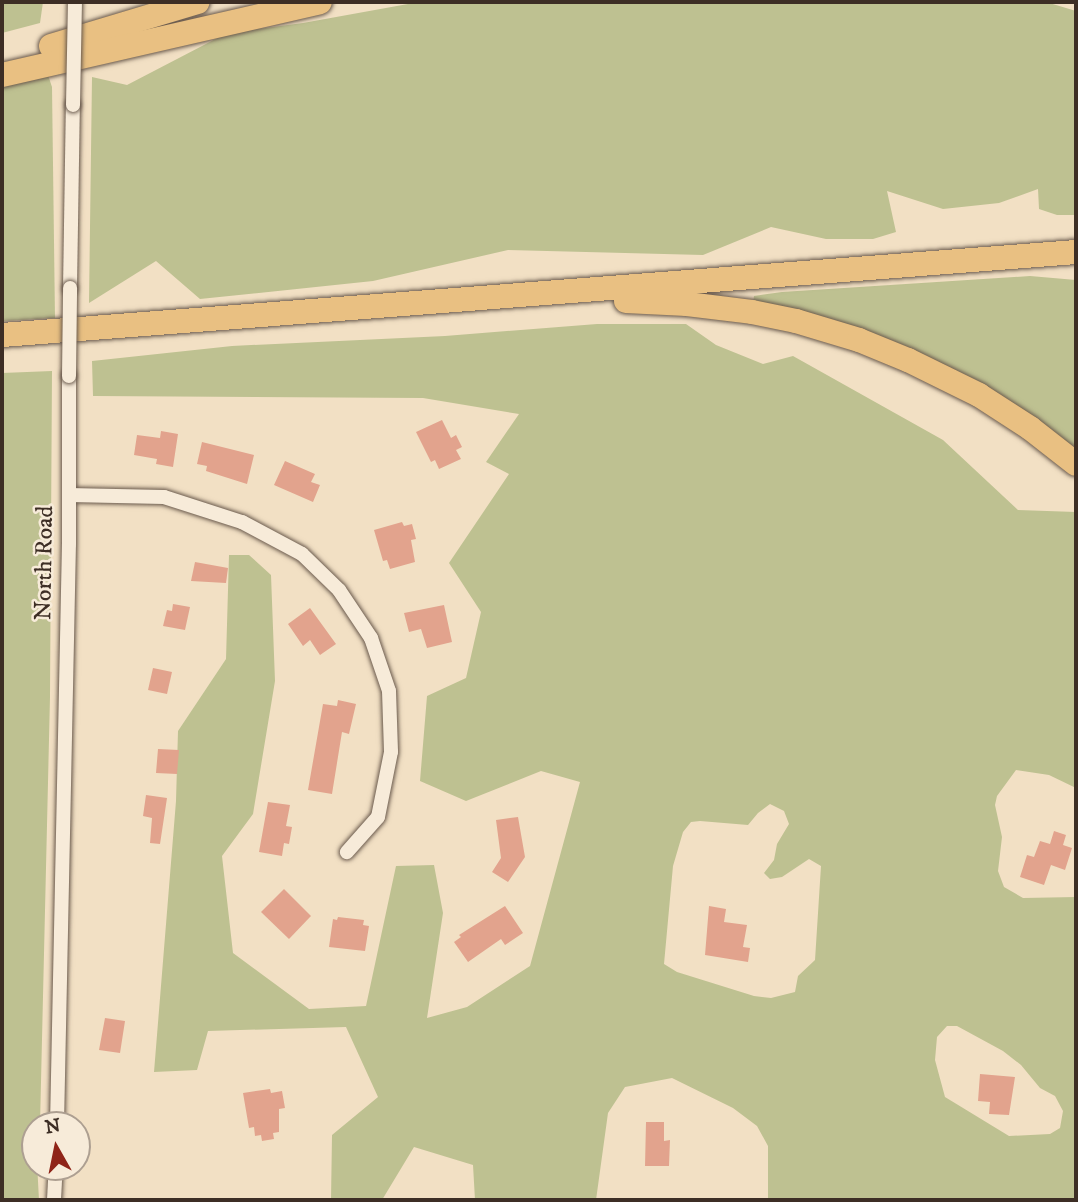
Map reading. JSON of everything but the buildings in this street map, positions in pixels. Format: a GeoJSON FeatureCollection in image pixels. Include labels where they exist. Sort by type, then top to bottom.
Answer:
{"type":"FeatureCollection","features":[{"type":"Feature","properties":{"kind":"highway"},"geometry":{"type":"LineString","coordinates":[[2,61],[198,2]]}},
{"type":"Feature","properties":{"kind":"highway"},"geometry":{"type":"LineString","coordinates":[[2,75],[320,2]]}},
{"type":"Feature","properties":{"kind":"highway"},"geometry":{"type":"LineString","coordinates":[[2,335],[1076,252]]}},
{"type":"Feature","properties":{"kind":"highway"},"geometry":{"type":"LineString","coordinates":[[549,293],[735,309],[831,330],[908,359],[979,395],[1030,428],[1076,464]]}},
{"type":"Feature","properties":{"kind":"street","name":"North Road"},"geometry":{"type":"LineString","coordinates":[[57,1111],[75,2]]}},
{"type":"Feature","properties":{"kind":"street"},"geometry":{"type":"LineString","coordinates":[[69,495],[164,497],[242,522],[302,554],[339,590],[371,638],[389,691],[391,752],[378,817],[347,852]]}},
{"type":"Feature","properties":{"kind":"street"},"geometry":{"type":"LineString","coordinates":[[54,1200],[55,1181]]}},
{"type":"Feature","properties":{"kind":"green space"},"geometry":{"type":"Polygon","coordinates":[[[2,2],[43,2],[40,23],[2,33],[2,2]]]}},
{"type":"Feature","properties":{"kind":"green space"},"geometry":{"type":"Polygon","coordinates":[[[419,2],[1046,2],[1076,11],[1076,215],[1057,215],[1039,209],[1038,189],[999,203],[943,209],[887,191],[896,232],[873,239],[826,239],[771,227],[703,255],[508,250],[373,281],[200,299],[156,261],[89,303],[92,77],[127,85],[227,33],[303,23],[419,2]]]}},
{"type":"Feature","properties":{"kind":"green space"},"geometry":{"type":"Polygon","coordinates":[[[47,72],[52,87],[55,318],[2,321],[2,84],[47,72]]]}},
{"type":"Feature","properties":{"kind":"green space"},"geometry":{"type":"Polygon","coordinates":[[[1030,276],[1076,280],[1076,454],[1039,421],[753,304],[754,296],[782,292],[1030,276]]]}},
{"type":"Feature","properties":{"kind":"green space"},"geometry":{"type":"Polygon","coordinates":[[[597,324],[686,324],[716,345],[763,364],[793,356],[943,440],[1018,510],[1076,512],[1076,788],[1049,775],[1016,770],[997,796],[995,805],[1002,837],[998,871],[1004,887],[1023,898],[1076,897],[1076,1200],[768,1200],[768,1146],[757,1126],[733,1108],[672,1078],[625,1087],[608,1113],[596,1200],[475,1200],[473,1165],[414,1147],[382,1200],[331,1200],[332,1135],[378,1097],[346,1027],[208,1031],[197,1070],[154,1072],[176,801],[178,731],[226,659],[229,555],[249,555],[271,575],[275,681],[253,814],[222,856],[233,953],[309,1009],[366,1006],[396,866],[434,865],[443,913],[427,1018],[467,1007],[530,966],[580,782],[541,771],[466,801],[420,781],[427,696],[466,678],[481,612],[449,563],[509,474],[486,462],[519,414],[423,398],[93,396],[92,361],[232,346],[445,336],[597,324]],[[770,804],[748,825],[700,821],[691,822],[683,832],[673,866],[664,964],[677,972],[754,996],[771,998],[795,992],[798,976],[815,960],[821,866],[809,859],[782,877],[770,879],[764,873],[774,860],[777,844],[789,824],[784,811],[770,804]],[[947,1026],[937,1037],[935,1060],[945,1097],[1009,1136],[1050,1134],[1060,1128],[1063,1111],[1055,1096],[1040,1088],[1021,1065],[1003,1051],[957,1026],[947,1026]]]}},
{"type":"Feature","properties":{"kind":"green space"},"geometry":{"type":"Polygon","coordinates":[[[52,371],[50,697],[40,1111],[21,1111],[21,1181],[38,1181],[39,1200],[2,1200],[2,373],[52,371]]]}}]}
